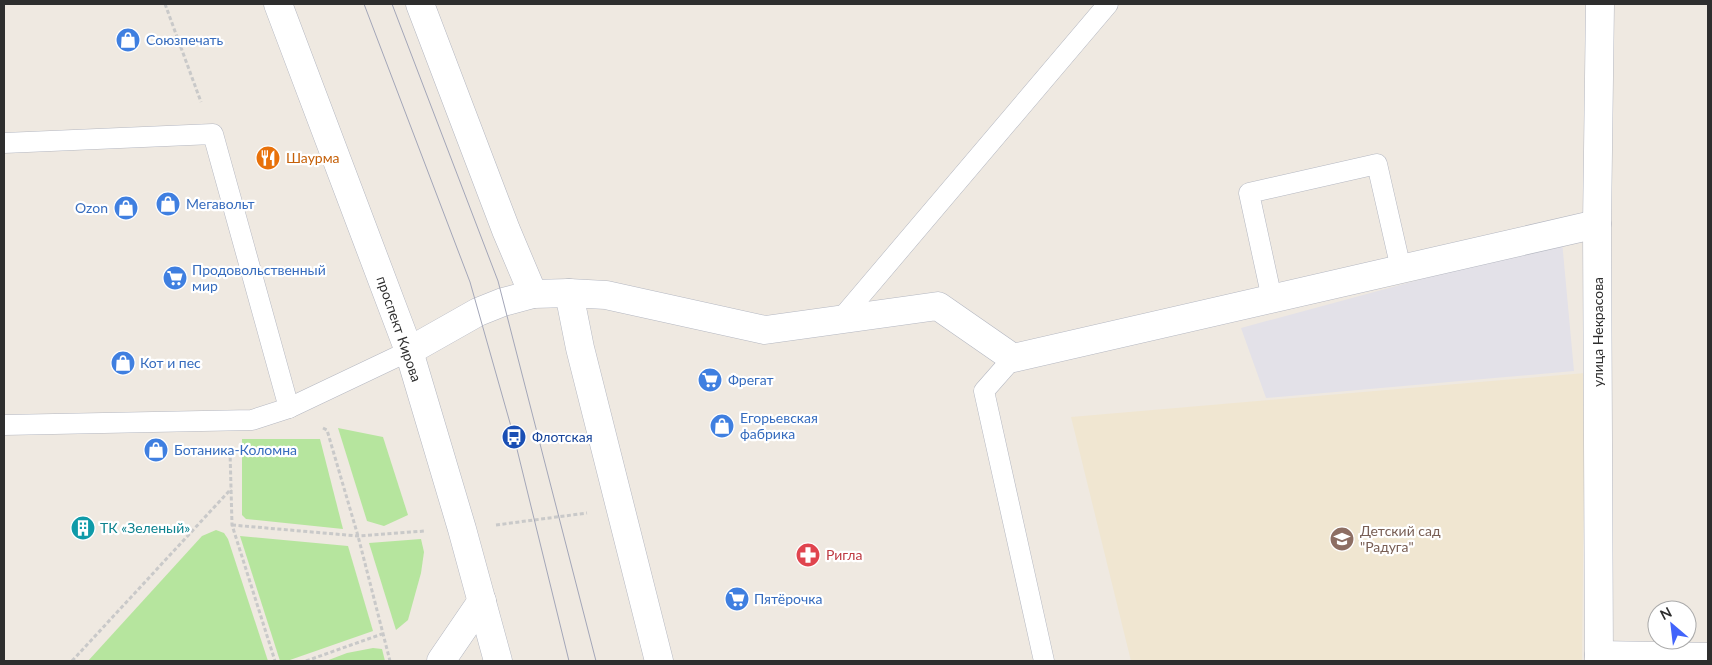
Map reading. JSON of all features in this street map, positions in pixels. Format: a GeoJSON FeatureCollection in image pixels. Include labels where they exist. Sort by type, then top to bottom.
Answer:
{"type":"FeatureCollection","features":[{"type":"Feature","properties":{"kind":"street","name":"проспект Кирова"},"geometry":{"type":"LineString","coordinates":[[278,4],[408,351],[498,661]]}},
{"type":"Feature","properties":{"kind":"street"},"geometry":{"type":"LineString","coordinates":[[420,4],[506,230],[533,294]]}},
{"type":"Feature","properties":{"kind":"street","name":"улица Некрасова"},"geometry":{"type":"LineString","coordinates":[[1599,658],[1598,224],[1600,4]]}},
{"type":"Feature","properties":{"kind":"street"},"geometry":{"type":"LineString","coordinates":[[408,351],[478,312],[504,302],[533,294],[569,293],[606,295],[764,330],[938,306],[1013,358],[1598,224]]}},
{"type":"Feature","properties":{"kind":"street"},"geometry":{"type":"LineString","coordinates":[[569,293],[580,348],[659,661]]}},
{"type":"Feature","properties":{"kind":"street"},"geometry":{"type":"LineString","coordinates":[[441,661],[482,601]]}},
{"type":"Feature","properties":{"kind":"street"},"geometry":{"type":"LineString","coordinates":[[1599,658],[1708,657]]}},
{"type":"Feature","properties":{"kind":"lane"},"geometry":{"type":"LineString","coordinates":[[840,320],[1108,4]]}},
{"type":"Feature","properties":{"kind":"lane"},"geometry":{"type":"LineString","coordinates":[[4,143],[213,134],[289,408]]}},
{"type":"Feature","properties":{"kind":"lane"},"geometry":{"type":"LineString","coordinates":[[1272,299],[1249,193],[1377,164],[1401,269]]}},
{"type":"Feature","properties":{"kind":"lane"},"geometry":{"type":"LineString","coordinates":[[4,426],[252,420],[289,408],[408,351]]}},
{"type":"Feature","properties":{"kind":"lane"},"geometry":{"type":"LineString","coordinates":[[1013,358],[984,391],[1044,661]]}},
{"type":"Feature","properties":{"kind":"path"},"geometry":{"type":"LineString","coordinates":[[165,4],[213,134]]}},
{"type":"Feature","properties":{"kind":"path"},"geometry":{"type":"LineString","coordinates":[[289,408],[327,430],[358,536],[390,661]]}},
{"type":"Feature","properties":{"kind":"path"},"geometry":{"type":"LineString","coordinates":[[230,420],[232,525],[275,661]]}},
{"type":"Feature","properties":{"kind":"path"},"geometry":{"type":"LineString","coordinates":[[72,661],[231,489]]}},
{"type":"Feature","properties":{"kind":"path"},"geometry":{"type":"LineString","coordinates":[[306,661],[382,634]]}},
{"type":"Feature","properties":{"kind":"shaded area"},"geometry":{"type":"Polygon","coordinates":[[[1562,241],[1574,371],[1266,398],[1241,328],[1562,241]]]}},
{"type":"Feature","properties":{"kind":"shaded area","name":"Детский сад \"Радуга\""},"geometry":{"type":"Polygon","coordinates":[[[1585,373],[1582,661],[1131,661],[1071,417],[1585,373]]]}},
{"type":"Feature","properties":{"kind":"green space"},"geometry":{"type":"Polygon","coordinates":[[[338,428],[383,437],[408,515],[384,526],[367,521],[338,428]]]}},
{"type":"Feature","properties":{"kind":"green space"},"geometry":{"type":"Polygon","coordinates":[[[242,439],[320,439],[343,529],[246,519],[242,515],[242,439]]]}},
{"type":"Feature","properties":{"kind":"green space"},"geometry":{"type":"Polygon","coordinates":[[[216,530],[224,533],[228,539],[268,661],[88,661],[202,536],[216,530]]]}},
{"type":"Feature","properties":{"kind":"green space"},"geometry":{"type":"Polygon","coordinates":[[[240,536],[348,546],[373,631],[287,661],[280,661],[240,536]]]}},
{"type":"Feature","properties":{"kind":"green space"},"geometry":{"type":"Polygon","coordinates":[[[421,539],[424,552],[421,573],[408,620],[396,630],[369,543],[421,539]]]}},
{"type":"Feature","properties":{"kind":"green space"},"geometry":{"type":"Polygon","coordinates":[[[373,648],[382,649],[385,661],[326,661],[347,653],[373,648]]]}},
{"type":"Feature","properties":{"kind":"tram line"},"geometry":{"type":"LineString","coordinates":[[364,4],[470,282],[514,437],[569,661]]}},
{"type":"Feature","properties":{"kind":"tram line"},"geometry":{"type":"LineString","coordinates":[[392,4],[498,281],[596,661]]}},
{"type":"Feature","properties":{"kind":"place","name":"Союзпечать"},"geometry":{"type":"Point","coordinates":[128,40]}},
{"type":"Feature","properties":{"kind":"place","name":"Шаурма"},"geometry":{"type":"Point","coordinates":[268,158]}},
{"type":"Feature","properties":{"kind":"place","name":"Мегавольт"},"geometry":{"type":"Point","coordinates":[168,204]}},
{"type":"Feature","properties":{"kind":"place","name":"Ozon"},"geometry":{"type":"Point","coordinates":[126,208]}},
{"type":"Feature","properties":{"kind":"place","name":"Продовольственный мир"},"geometry":{"type":"Point","coordinates":[175,278]}},
{"type":"Feature","properties":{"kind":"place","name":"Кот и пес"},"geometry":{"type":"Point","coordinates":[123,363]}},
{"type":"Feature","properties":{"kind":"place","name":"Фрегат"},"geometry":{"type":"Point","coordinates":[710,380]}},
{"type":"Feature","properties":{"kind":"place","name":"Егорьевская фабрика"},"geometry":{"type":"Point","coordinates":[722,426]}},
{"type":"Feature","properties":{"kind":"place","name":"Флотская"},"geometry":{"type":"Point","coordinates":[514,437]}},
{"type":"Feature","properties":{"kind":"place","name":"Ботаника-Коломна"},"geometry":{"type":"Point","coordinates":[156,450]}},
{"type":"Feature","properties":{"kind":"place","name":"ТК «Зеленый»"},"geometry":{"type":"Point","coordinates":[83,528]}},
{"type":"Feature","properties":{"kind":"place","name":"Детский сад \"Радуга\""},"geometry":{"type":"Point","coordinates":[1342,539]}},
{"type":"Feature","properties":{"kind":"place","name":"Ригла"},"geometry":{"type":"Point","coordinates":[808,555]}},
{"type":"Feature","properties":{"kind":"place","name":"Пятёрочка"},"geometry":{"type":"Point","coordinates":[737,599]}}]}
